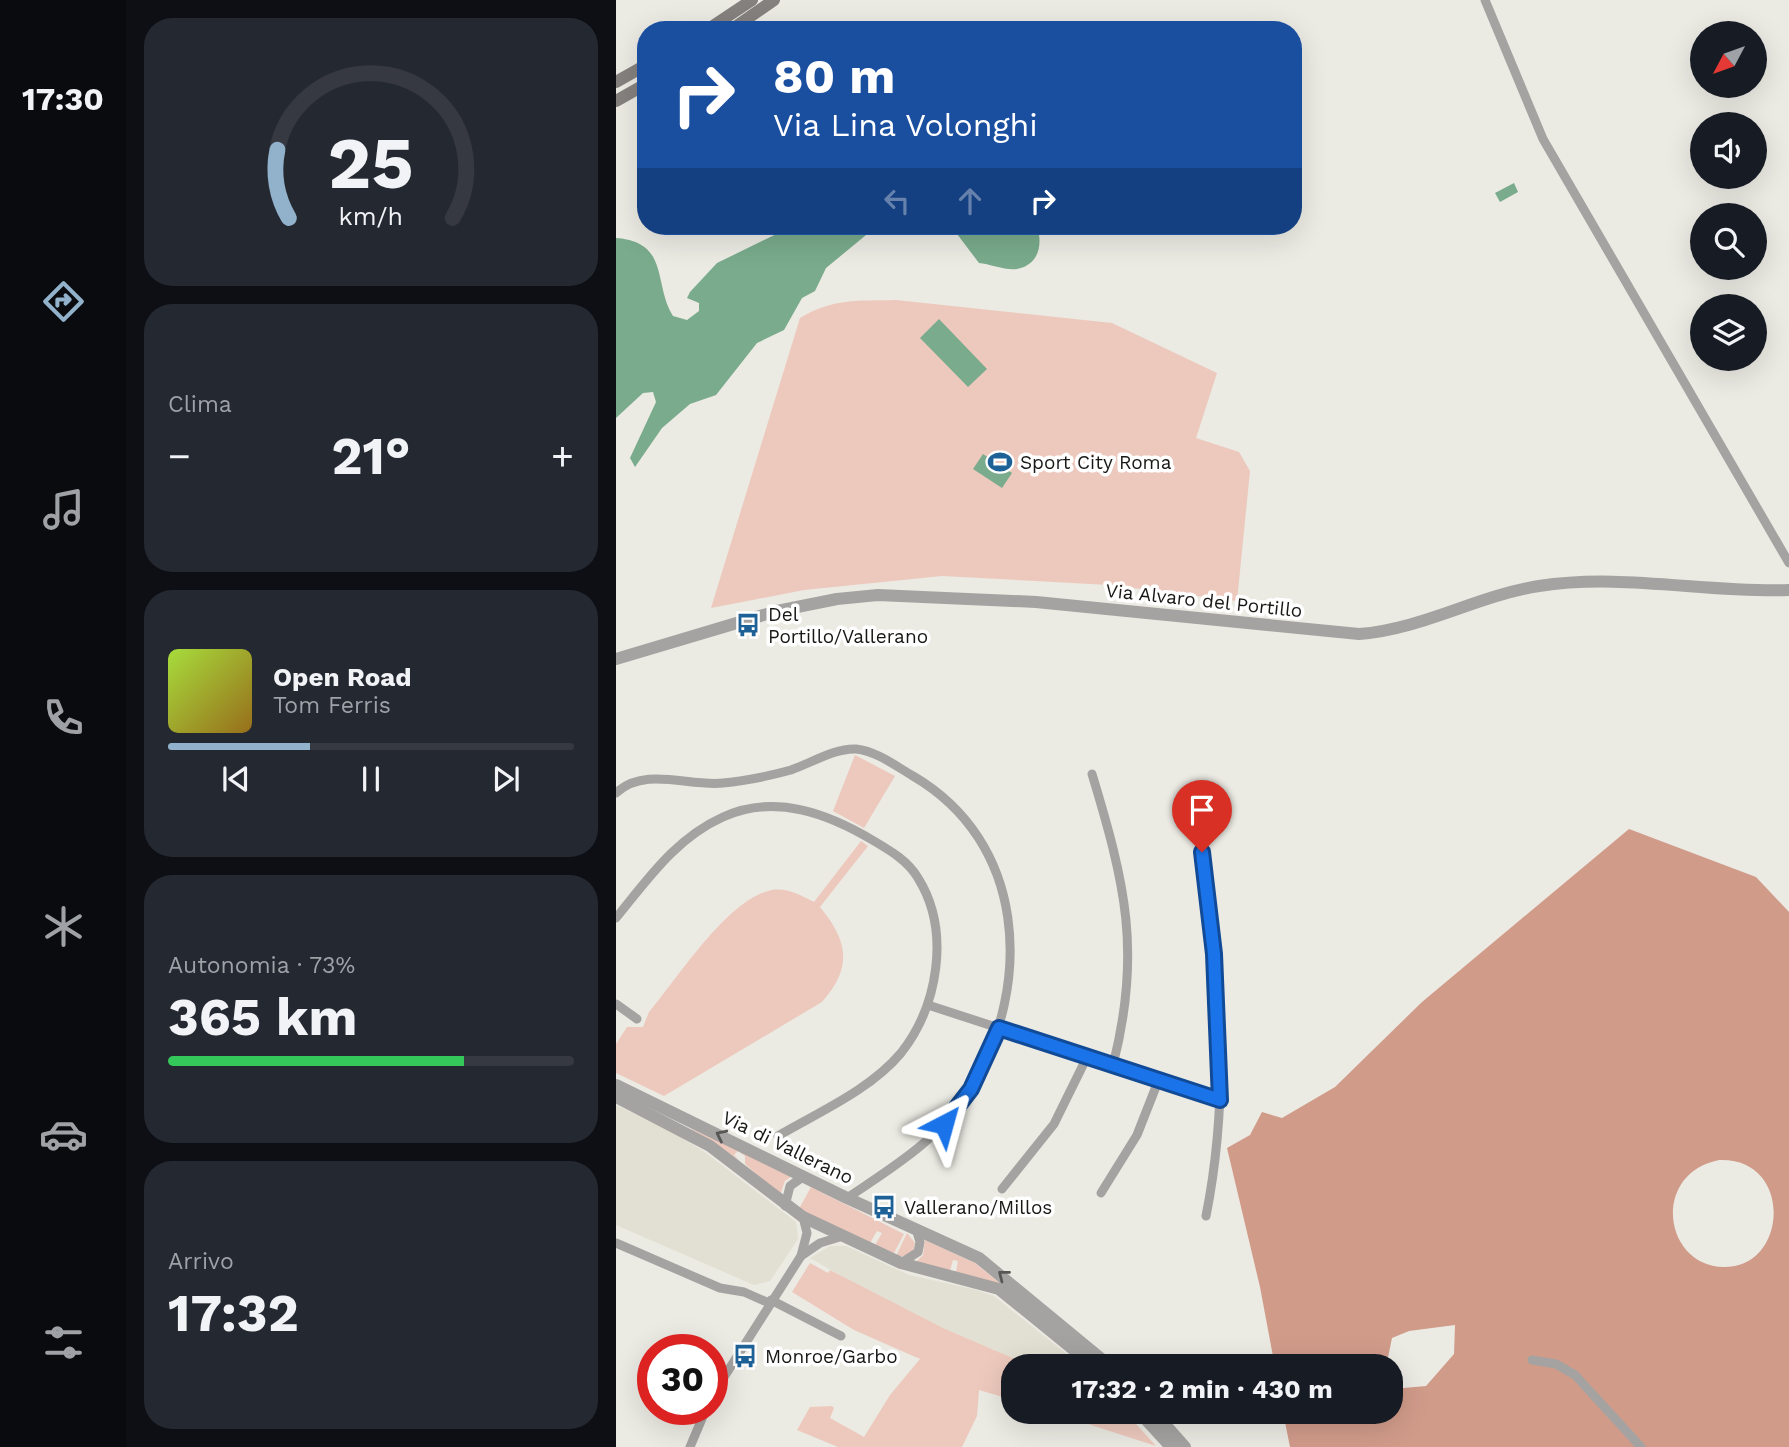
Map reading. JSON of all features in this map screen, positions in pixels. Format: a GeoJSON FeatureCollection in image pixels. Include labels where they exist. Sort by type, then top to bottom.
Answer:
{"type":"FeatureCollection","features":[{"type":"Feature","properties":{"kind":"main road"},"geometry":{"type":"LineString","coordinates":[[720,21],[752,0]]}},
{"type":"Feature","properties":{"kind":"main road"},"geometry":{"type":"LineString","coordinates":[[745,21],[774,0]]}},
{"type":"Feature","properties":{"kind":"main road"},"geometry":{"type":"LineString","coordinates":[[616,82],[637,70]]}},
{"type":"Feature","properties":{"kind":"main road"},"geometry":{"type":"LineString","coordinates":[[616,101],[637,89]]}},
{"type":"Feature","properties":{"kind":"street"},"geometry":{"type":"LineString","coordinates":[[1485,0],[1548,147],[1789,564]]}},
{"type":"Feature","properties":{"kind":"street","name":"Via Alvaro del Portillo"},"geometry":{"type":"LineString","coordinates":[[616,659],[777,611],[878,595],[1036,602],[1352,634],[1411,627],[1498,594],[1551,584],[1612,582],[1789,590]]}},
{"type":"Feature","properties":{"kind":"street"},"geometry":{"type":"LineString","coordinates":[[616,793],[627,785],[643,780],[730,782],[783,772],[852,749],[873,754],[921,781],[947,799],[972,827],[999,882],[1009,922],[1007,996],[999,1028],[975,1081],[951,1117],[907,1158],[847,1198]]}},
{"type":"Feature","properties":{"kind":"street"},"geometry":{"type":"LineString","coordinates":[[1092,774],[1120,869],[1128,921],[1127,992],[1113,1065]]}},
{"type":"Feature","properties":{"kind":"street"},"geometry":{"type":"LineString","coordinates":[[616,918],[669,854],[719,819],[764,808],[817,812],[857,831],[900,857],[921,882],[930,906],[936,947],[936,974],[928,1005],[907,1045],[886,1069],[778,1136]]}},
{"type":"Feature","properties":{"kind":"street"},"geometry":{"type":"LineString","coordinates":[[1196,825],[1206,880],[1214,954],[1220,1100],[1219,1146],[1206,1216]]}},
{"type":"Feature","properties":{"kind":"street"},"geometry":{"type":"LineString","coordinates":[[616,1004],[637,1019]]}},
{"type":"Feature","properties":{"kind":"street"},"geometry":{"type":"LineString","coordinates":[[928,1005],[1220,1100]]}},
{"type":"Feature","properties":{"kind":"street"},"geometry":{"type":"LineString","coordinates":[[1002,1189],[1054,1124],[1087,1057]]}},
{"type":"Feature","properties":{"kind":"street"},"geometry":{"type":"LineString","coordinates":[[1101,1193],[1137,1135],[1158,1079]]}},
{"type":"Feature","properties":{"kind":"street","name":"Via di Vallerano"},"geometry":{"type":"LineString","coordinates":[[616,1084],[847,1198],[970,1253],[990,1265],[1096,1354]]}},
{"type":"Feature","properties":{"kind":"street","name":"Via di Vallerano"},"geometry":{"type":"LineString","coordinates":[[616,1097],[718,1150],[785,1206],[803,1217],[901,1263],[999,1289],[1080,1354]]}},
{"type":"Feature","properties":{"kind":"street"},"geometry":{"type":"LineString","coordinates":[[785,1206],[790,1186],[804,1177]]}},
{"type":"Feature","properties":{"kind":"street"},"geometry":{"type":"LineString","coordinates":[[728,1370],[801,1256],[807,1233],[803,1217]]}},
{"type":"Feature","properties":{"kind":"street"},"geometry":{"type":"LineString","coordinates":[[901,1263],[918,1252],[920,1242],[917,1231]]}},
{"type":"Feature","properties":{"kind":"street"},"geometry":{"type":"LineString","coordinates":[[801,1256],[820,1243],[845,1236]]}},
{"type":"Feature","properties":{"kind":"street"},"geometry":{"type":"LineString","coordinates":[[616,1243],[720,1288],[744,1292],[770,1302],[841,1336]]}},
{"type":"Feature","properties":{"kind":"street"},"geometry":{"type":"LineString","coordinates":[[1532,1360],[1556,1364],[1575,1375],[1641,1447]]}},
{"type":"Feature","properties":{"kind":"street"},"geometry":{"type":"LineString","coordinates":[[1150,1424],[1171,1447]]}},
{"type":"Feature","properties":{"kind":"street"},"geometry":{"type":"LineString","coordinates":[[1165,1424],[1185,1447]]}},
{"type":"Feature","properties":{"kind":"street"},"geometry":{"type":"LineString","coordinates":[[690,1447],[699,1425]]}},
{"type":"Feature","properties":{"kind":"shaded area"},"geometry":{"type":"Polygon","coordinates":[[[1514,183],[1518,192],[1500,202],[1495,193],[1514,183]]]}},
{"type":"Feature","properties":{"kind":"shaded area"},"geometry":{"type":"Polygon","coordinates":[[[775,235],[866,235],[826,268],[815,291],[802,298],[784,330],[757,343],[716,395],[690,404],[662,428],[635,467],[630,458],[656,402],[653,392],[643,393],[616,418],[616,238],[633,241],[645,247],[657,267],[673,316],[687,320],[699,311],[699,303],[687,298],[690,292],[717,263],[775,235]]]}},
{"type":"Feature","properties":{"kind":"shaded area"},"geometry":{"type":"Polygon","coordinates":[[[958,235],[1039,235],[1038,253],[1024,267],[1008,269],[979,263],[958,235]]]}},
{"type":"Feature","properties":{"kind":"shaded area","name":"Sport City Roma"},"geometry":{"type":"Polygon","coordinates":[[[896,300],[1112,323],[1217,373],[1196,438],[1239,452],[1250,471],[1237,601],[1109,585],[942,576],[804,590],[711,608],[800,318],[835,304],[896,300]]]}},
{"type":"Feature","properties":{"kind":"shaded area"},"geometry":{"type":"Polygon","coordinates":[[[939,319],[987,369],[968,387],[920,338],[939,319]]]}},
{"type":"Feature","properties":{"kind":"shaded area"},"geometry":{"type":"Polygon","coordinates":[[[983,454],[1012,473],[1002,488],[973,469],[983,454]]]}},
{"type":"Feature","properties":{"kind":"shaded area"},"geometry":{"type":"Polygon","coordinates":[[[855,755],[895,776],[864,828],[833,811],[855,755]]]}},
{"type":"Feature","properties":{"kind":"shaded area"},"geometry":{"type":"Polygon","coordinates":[[[1629,829],[1756,877],[1789,912],[1789,1447],[1290,1447],[1285,1424],[1403,1424],[1403,1388],[1426,1386],[1454,1354],[1455,1325],[1409,1331],[1392,1338],[1389,1354],[1273,1354],[1260,1287],[1227,1148],[1250,1135],[1262,1112],[1282,1118],[1335,1087],[1422,1002],[1629,829]],[[1719,1160],[1696,1169],[1681,1185],[1674,1203],[1674,1223],[1680,1242],[1693,1257],[1712,1266],[1735,1266],[1753,1258],[1765,1244],[1772,1227],[1774,1208],[1769,1189],[1759,1174],[1742,1163],[1719,1160]]]}},
{"type":"Feature","properties":{"kind":"shaded area"},"geometry":{"type":"Polygon","coordinates":[[[861,841],[868,846],[820,907],[836,931],[843,954],[839,977],[822,1002],[664,1096],[616,1073],[616,1044],[627,1027],[643,1027],[649,1012],[719,925],[752,898],[768,891],[792,892],[814,902],[861,841]]]}},
{"type":"Feature","properties":{"kind":"shaded area"},"geometry":{"type":"Polygon","coordinates":[[[616,1105],[676,1134],[706,1153],[796,1222],[798,1239],[770,1281],[754,1285],[616,1225],[616,1105]]]}},
{"type":"Feature","properties":{"kind":"shaded area"},"geometry":{"type":"Polygon","coordinates":[[[688,1127],[792,1176],[785,1181],[780,1195],[745,1164],[745,1156],[738,1151],[734,1155],[739,1160],[688,1127]]]}},
{"type":"Feature","properties":{"kind":"shaded area"},"geometry":{"type":"Polygon","coordinates":[[[811,1187],[904,1234],[894,1253],[875,1245],[882,1233],[877,1231],[870,1243],[799,1209],[811,1187]]]}},
{"type":"Feature","properties":{"kind":"shaded area"},"geometry":{"type":"Polygon","coordinates":[[[907,1233],[915,1243],[913,1251],[904,1256],[896,1256],[907,1233]]]}},
{"type":"Feature","properties":{"kind":"shaded area"},"geometry":{"type":"Polygon","coordinates":[[[925,1240],[975,1263],[1002,1285],[956,1272],[958,1261],[953,1260],[950,1271],[915,1263],[923,1255],[925,1240]]]}},
{"type":"Feature","properties":{"kind":"shaded area"},"geometry":{"type":"Polygon","coordinates":[[[830,1246],[846,1246],[909,1275],[994,1296],[1067,1354],[1004,1354],[875,1295],[810,1258],[830,1246]]]}},
{"type":"Feature","properties":{"kind":"shaded area"},"geometry":{"type":"Polygon","coordinates":[[[810,1263],[828,1273],[830,1270],[943,1328],[1004,1354],[1001,1354],[1001,1396],[979,1390],[977,1416],[962,1447],[838,1447],[797,1430],[810,1407],[832,1406],[834,1408],[830,1418],[864,1437],[890,1395],[920,1359],[854,1330],[792,1292],[810,1263]]]}},
{"type":"Feature","properties":{"kind":"shaded area"},"geometry":{"type":"Polygon","coordinates":[[[1088,1424],[1136,1424],[1156,1446],[1088,1424]]]}},
{"type":"Feature","properties":{"kind":"place","name":"Sport City Roma"},"geometry":{"type":"Point","coordinates":[1000,462]}},
{"type":"Feature","properties":{"kind":"place","name":"Del Portillo/Vallerano"},"geometry":{"type":"Point","coordinates":[748,625]}},
{"type":"Feature","properties":{"kind":"place","name":"Vallerano/Millos"},"geometry":{"type":"Point","coordinates":[884,1207]}},
{"type":"Feature","properties":{"kind":"place","name":"Monroe/Garbo"},"geometry":{"type":"Point","coordinates":[745,1356]}},
{"type":"Feature","properties":{"kind":"route"},"geometry":{"type":"LineString","coordinates":[[944,1124],[971,1089],[999,1028],[1220,1100],[1214,954],[1202,852]]}}]}
